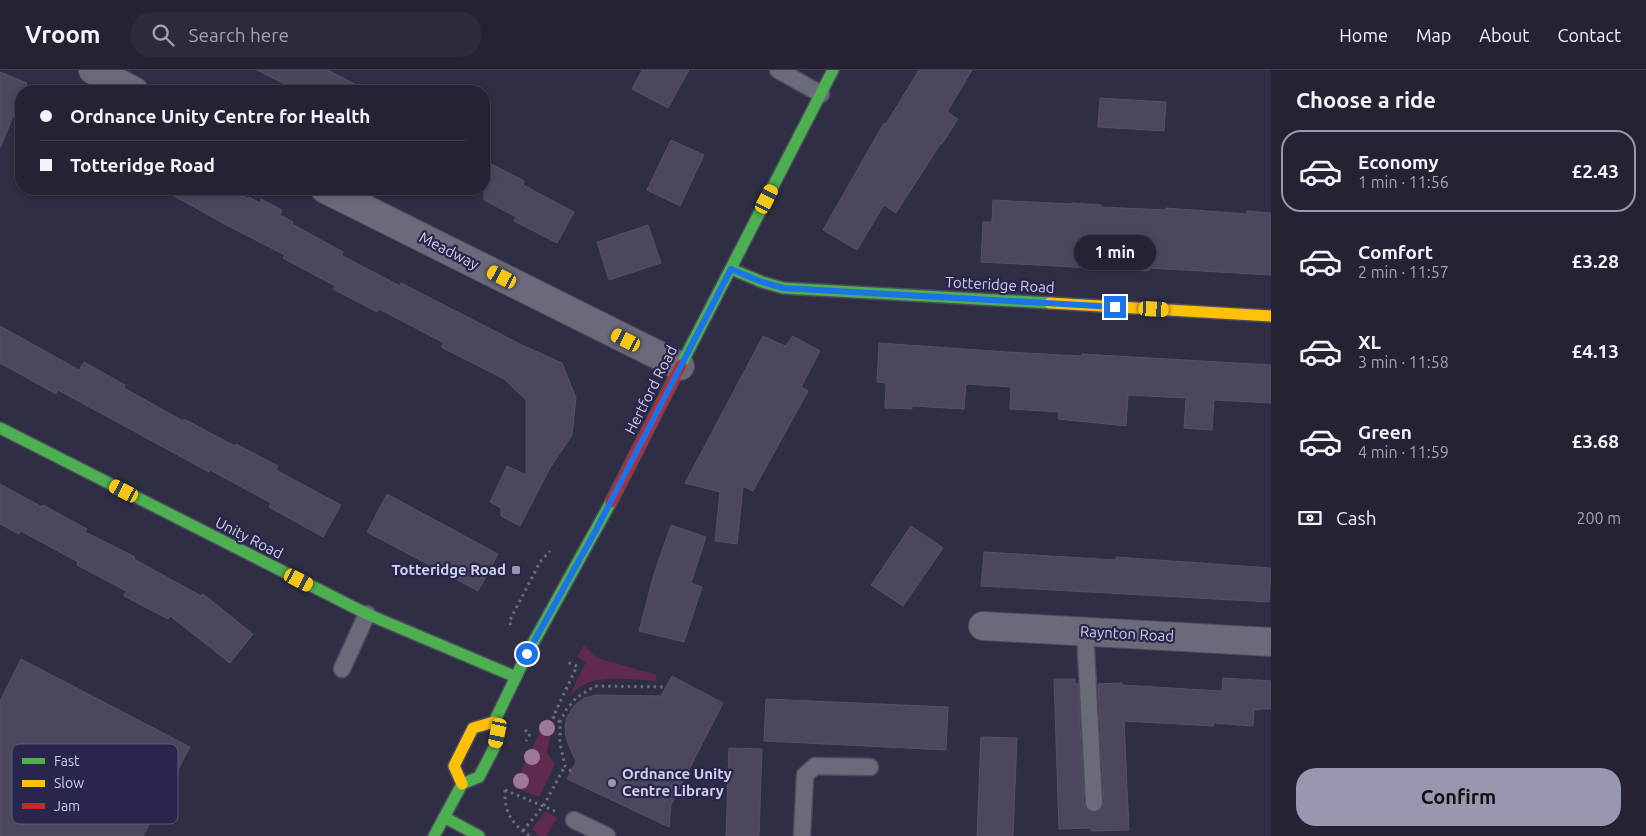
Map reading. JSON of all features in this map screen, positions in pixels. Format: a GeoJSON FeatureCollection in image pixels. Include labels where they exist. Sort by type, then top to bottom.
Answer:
{"type":"FeatureCollection","features":[{"type":"Feature","properties":{"kind":"street"},"geometry":{"type":"LineString","coordinates":[[93,70],[122,85]]}},
{"type":"Feature","properties":{"kind":"street","name":"Hertford Road"},"geometry":{"type":"LineString","coordinates":[[434,836],[462,784],[479,777],[494,748],[498,733],[494,722],[516,677],[596,530],[833,70]]}},
{"type":"Feature","properties":{"kind":"street","name":"Meadway"},"geometry":{"type":"LineString","coordinates":[[337,195],[680,366]]}},
{"type":"Feature","properties":{"kind":"street","name":"Totteridge Road"},"geometry":{"type":"LineString","coordinates":[[731,269],[762,282],[783,288],[1271,316]]}},
{"type":"Feature","properties":{"kind":"street","name":"Unity Road"},"geometry":{"type":"LineString","coordinates":[[0,428],[367,614],[516,677]]}},
{"type":"Feature","properties":{"kind":"street","name":"Raynton Road"},"geometry":{"type":"LineString","coordinates":[[983,626],[1271,642]]}},
{"type":"Feature","properties":{"kind":"street"},"geometry":{"type":"LineString","coordinates":[[462,784],[454,766],[473,728],[494,722]]}},
{"type":"Feature","properties":{"kind":"street"},"geometry":{"type":"LineString","coordinates":[[444,817],[479,836]]}},
{"type":"Feature","properties":{"kind":"lane"},"geometry":{"type":"LineString","coordinates":[[778,70],[821,94]]}},
{"type":"Feature","properties":{"kind":"lane"},"geometry":{"type":"LineString","coordinates":[[342,670],[367,614]]}},
{"type":"Feature","properties":{"kind":"lane"},"geometry":{"type":"LineString","coordinates":[[1085,632],[1094,803]]}},
{"type":"Feature","properties":{"kind":"lane"},"geometry":{"type":"LineString","coordinates":[[802,836],[805,775],[815,766],[870,767]]}},
{"type":"Feature","properties":{"kind":"lane"},"geometry":{"type":"LineString","coordinates":[[574,820],[607,836]]}},
{"type":"Feature","properties":{"kind":"path"},"geometry":{"type":"LineString","coordinates":[[513,615],[540,562],[552,549]]}},
{"type":"Feature","properties":{"kind":"path"},"geometry":{"type":"LineString","coordinates":[[560,722],[553,717],[577,666],[567,662]]}},
{"type":"Feature","properties":{"kind":"path"},"geometry":{"type":"LineString","coordinates":[[523,831],[544,805],[564,766],[560,743],[560,722],[566,710],[576,698],[595,686],[666,687]]}},
{"type":"Feature","properties":{"kind":"path"},"geometry":{"type":"LineString","coordinates":[[564,766],[571,771]]}},
{"type":"Feature","properties":{"kind":"path"},"geometry":{"type":"LineString","coordinates":[[505,790],[544,805],[574,820]]}},
{"type":"Feature","properties":{"kind":"path"},"geometry":{"type":"LineString","coordinates":[[508,808],[510,818],[515,825],[530,836]]}},
{"type":"Feature","properties":{"kind":"path"},"geometry":{"type":"LineString","coordinates":[[512,830],[515,825]]}},
{"type":"Feature","properties":{"kind":"shaded area"},"geometry":{"type":"Polygon","coordinates":[[[584,645],[597,658],[657,675],[655,681],[603,679],[587,683],[570,695],[586,662],[577,657],[584,645]]]}},
{"type":"Feature","properties":{"kind":"shaded area"},"geometry":{"type":"Polygon","coordinates":[[[547,718],[553,722],[547,752],[555,765],[539,797],[513,787],[547,718]]]}},
{"type":"Feature","properties":{"kind":"shaded area"},"geometry":{"type":"Polygon","coordinates":[[[546,811],[557,818],[546,836],[540,836],[532,829],[546,811]]]}},
{"type":"Feature","properties":{"kind":"building"},"geometry":{"type":"Polygon","coordinates":[[[257,70],[328,70],[357,85],[286,85],[257,70]]]}},
{"type":"Feature","properties":{"kind":"building"},"geometry":{"type":"Polygon","coordinates":[[[642,70],[689,70],[668,108],[632,89],[642,70]]]}},
{"type":"Feature","properties":{"kind":"building"},"geometry":{"type":"Polygon","coordinates":[[[919,70],[972,70],[947,112],[958,119],[896,213],[884,205],[857,250],[823,230],[884,123],[886,124],[919,70]]]}},
{"type":"Feature","properties":{"kind":"building"},"geometry":{"type":"Polygon","coordinates":[[[0,72],[27,83],[26,85],[15,85],[15,112],[0,148],[0,72]]]}},
{"type":"Feature","properties":{"kind":"building"},"geometry":{"type":"Polygon","coordinates":[[[1100,98],[1166,102],[1164,131],[1098,127],[1100,98]]]}},
{"type":"Feature","properties":{"kind":"building"},"geometry":{"type":"Polygon","coordinates":[[[671,140],[704,155],[680,206],[647,190],[671,140]]]}},
{"type":"Feature","properties":{"kind":"building"},"geometry":{"type":"Polygon","coordinates":[[[490,163],[524,181],[523,185],[574,212],[557,243],[514,221],[516,217],[484,200],[484,195],[490,195],[490,163]]]}},
{"type":"Feature","properties":{"kind":"building"},"geometry":{"type":"Polygon","coordinates":[[[173,195],[242,195],[260,203],[261,199],[282,210],[280,215],[293,222],[292,224],[343,252],[341,255],[400,286],[401,283],[522,345],[562,363],[576,398],[572,435],[550,468],[520,526],[501,516],[501,508],[490,502],[507,466],[526,475],[526,400],[504,379],[441,347],[444,343],[379,309],[377,312],[333,289],[335,286],[283,258],[285,255],[173,195]]]}},
{"type":"Feature","properties":{"kind":"building"},"geometry":{"type":"Polygon","coordinates":[[[993,200],[1072,203],[1101,205],[1101,207],[1165,210],[1166,208],[1247,214],[1247,211],[1271,213],[1271,275],[1149,268],[1149,271],[981,262],[983,222],[992,222],[993,200]]]}},
{"type":"Feature","properties":{"kind":"building"},"geometry":{"type":"Polygon","coordinates":[[[648,225],[661,263],[609,280],[597,242],[648,225]]]}},
{"type":"Feature","properties":{"kind":"building"},"geometry":{"type":"Polygon","coordinates":[[[0,326],[79,370],[84,362],[125,385],[124,388],[183,421],[184,419],[278,466],[276,470],[341,505],[323,537],[269,507],[271,503],[210,470],[209,472],[58,390],[56,394],[0,363],[0,326]]]}},
{"type":"Feature","properties":{"kind":"building"},"geometry":{"type":"Polygon","coordinates":[[[763,336],[785,346],[793,336],[820,351],[801,387],[808,391],[753,491],[743,486],[737,544],[715,541],[720,492],[685,483],[763,336]]]}},
{"type":"Feature","properties":{"kind":"building"},"geometry":{"type":"Polygon","coordinates":[[[879,343],[1007,352],[1081,356],[1082,354],[1271,365],[1271,403],[1214,400],[1212,430],[1184,428],[1186,398],[1128,395],[1126,426],[1058,419],[1059,412],[1010,409],[1011,387],[966,384],[964,409],[912,406],[912,409],[885,408],[886,383],[877,382],[879,343]]]}},
{"type":"Feature","properties":{"kind":"building"},"geometry":{"type":"Polygon","coordinates":[[[0,484],[87,529],[85,532],[135,557],[134,559],[201,596],[203,594],[253,634],[230,663],[170,616],[168,619],[124,596],[126,591],[77,565],[78,562],[21,531],[19,534],[0,524],[0,484]]]}},
{"type":"Feature","properties":{"kind":"building"},"geometry":{"type":"Polygon","coordinates":[[[387,494],[498,554],[478,591],[367,532],[387,494]]]}},
{"type":"Feature","properties":{"kind":"building"},"geometry":{"type":"Polygon","coordinates":[[[671,525],[706,537],[691,583],[702,587],[684,642],[639,631],[654,574],[671,525]]]}},
{"type":"Feature","properties":{"kind":"building"},"geometry":{"type":"Polygon","coordinates":[[[911,526],[943,548],[903,606],[871,585],[911,526]]]}},
{"type":"Feature","properties":{"kind":"building"},"geometry":{"type":"Polygon","coordinates":[[[984,552],[1116,560],[1116,557],[1271,568],[1269,602],[981,586],[984,552]]]}},
{"type":"Feature","properties":{"kind":"building"},"geometry":{"type":"Polygon","coordinates":[[[21,659],[190,747],[178,770],[178,744],[12,744],[12,824],[149,824],[143,836],[0,836],[0,701],[21,659]]]}},
{"type":"Feature","properties":{"kind":"building"},"geometry":{"type":"Polygon","coordinates":[[[672,676],[723,703],[671,805],[669,827],[567,779],[576,762],[566,738],[565,726],[567,717],[574,706],[584,698],[596,695],[661,696],[672,676]]]}},
{"type":"Feature","properties":{"kind":"building"},"geometry":{"type":"Polygon","coordinates":[[[1223,678],[1271,681],[1271,709],[1254,710],[1253,726],[1214,723],[1213,726],[1124,721],[1129,830],[1091,831],[1091,828],[1059,829],[1054,679],[1075,679],[1075,684],[1078,684],[1084,804],[1086,809],[1094,813],[1100,811],[1104,802],[1098,684],[1122,683],[1122,685],[1222,691],[1223,678]]]}},
{"type":"Feature","properties":{"kind":"building"},"geometry":{"type":"Polygon","coordinates":[[[766,699],[948,707],[946,750],[764,741],[766,699]]]}},
{"type":"Feature","properties":{"kind":"building"},"geometry":{"type":"Polygon","coordinates":[[[981,737],[1017,738],[1013,836],[977,836],[981,737]]]}},
{"type":"Feature","properties":{"kind":"building"},"geometry":{"type":"Polygon","coordinates":[[[729,748],[762,749],[759,836],[726,836],[729,748]]]}},
{"type":"Feature","properties":{"kind":"traffic: fast"},"geometry":{"type":"LineString","coordinates":[[681,365],[833,70]]}},
{"type":"Feature","properties":{"kind":"traffic: fast"},"geometry":{"type":"LineString","coordinates":[[731,269],[762,282],[783,288],[1050,303]]}},
{"type":"Feature","properties":{"kind":"traffic: fast"},"geometry":{"type":"LineString","coordinates":[[0,428],[367,614],[516,677]]}},
{"type":"Feature","properties":{"kind":"traffic: fast"},"geometry":{"type":"LineString","coordinates":[[434,836],[462,784],[479,777],[494,748],[498,733],[494,722],[527,654],[611,502]]}},
{"type":"Feature","properties":{"kind":"traffic: fast"},"geometry":{"type":"LineString","coordinates":[[444,817],[479,836]]}},
{"type":"Feature","properties":{"kind":"traffic: slow"},"geometry":{"type":"LineString","coordinates":[[1050,303],[1271,316]]}},
{"type":"Feature","properties":{"kind":"traffic: slow"},"geometry":{"type":"LineString","coordinates":[[462,784],[454,766],[473,728],[494,722]]}},
{"type":"Feature","properties":{"kind":"traffic: jam"},"geometry":{"type":"LineString","coordinates":[[611,502],[681,365]]}},
{"type":"Feature","properties":{"kind":"place","name":"Totteridge Road"},"geometry":{"type":"Point","coordinates":[516,570]}},
{"type":"Feature","properties":{"kind":"place","name":"Ordnance Unity Centre Library"},"geometry":{"type":"Point","coordinates":[612,783]}},
{"type":"Feature","properties":{"kind":"route"},"geometry":{"type":"LineString","coordinates":[[527,654],[596,530],[731,269],[762,282],[783,288],[1115,307]]}}]}
